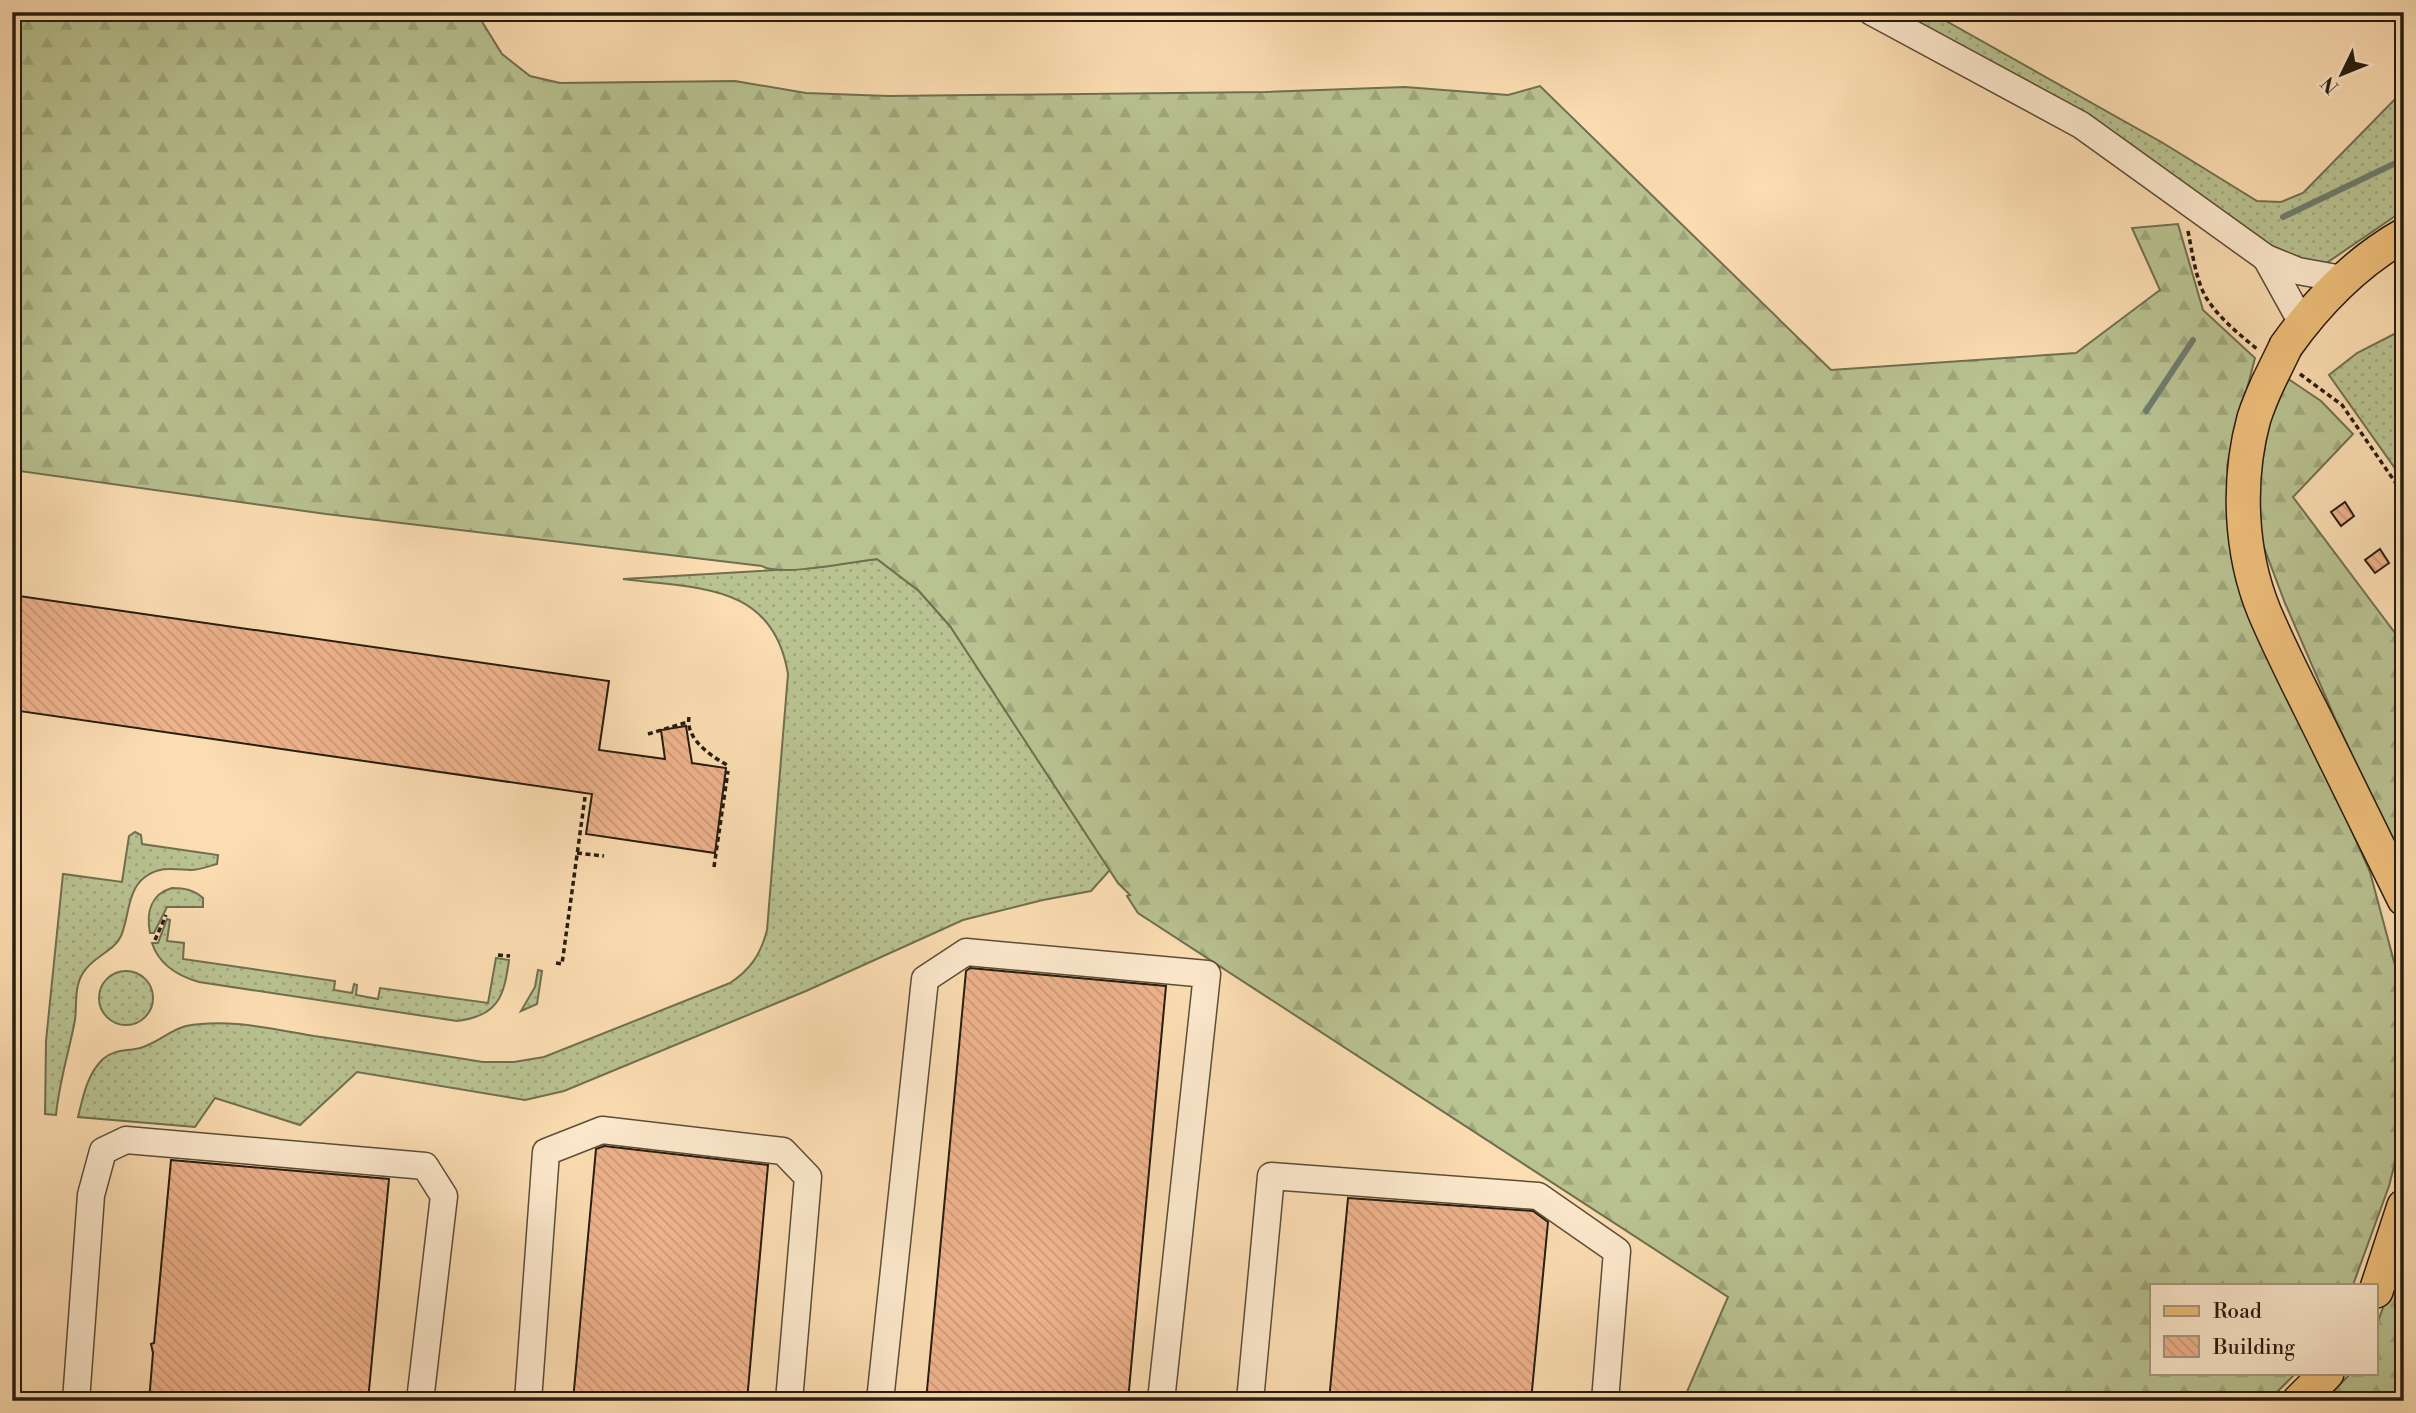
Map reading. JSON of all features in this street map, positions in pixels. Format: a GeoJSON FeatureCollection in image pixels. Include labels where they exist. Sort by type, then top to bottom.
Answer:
{"type":"FeatureCollection","features":[{"type":"Feature","properties":{"kind":"main road"},"geometry":{"type":"LineString","coordinates":[[2404,235],[2365,260],[2342,279],[2321,300],[2294,335],[2268,383],[2255,416],[2244,491],[2245,533],[2252,574],[2264,610],[2404,899]]}},
{"type":"Feature","properties":{"kind":"main road"},"geometry":{"type":"LineString","coordinates":[[2378,1285],[2404,1206]]}},
{"type":"Feature","properties":{"kind":"main road"},"geometry":{"type":"LineString","coordinates":[[2299,1401],[2326,1374]]}},
{"type":"Feature","properties":{"kind":"street"},"geometry":{"type":"LineString","coordinates":[[1872,12],[2081,125],[2266,258],[2298,271],[2342,279]]}},
{"type":"Feature","properties":{"kind":"street"},"geometry":{"type":"LineString","coordinates":[[2266,258],[2294,335]]}},
{"type":"Feature","properties":{"kind":"street"},"geometry":{"type":"LineString","coordinates":[[880,1401],[925,979],[965,952],[1207,974],[1161,1401]]}},
{"type":"Feature","properties":{"kind":"street"},"geometry":{"type":"LineString","coordinates":[[528,1401],[546,1152],[602,1130],[783,1151],[808,1177],[789,1401]]}},
{"type":"Feature","properties":{"kind":"street"},"geometry":{"type":"LineString","coordinates":[[76,1401],[91,1195],[103,1151],[126,1140],[425,1166],[443,1196],[420,1401]]}},
{"type":"Feature","properties":{"kind":"street"},"geometry":{"type":"LineString","coordinates":[[1250,1401],[1271,1177],[1538,1196],[1617,1251],[1605,1401]]}},
{"type":"Feature","properties":{"kind":"path"},"geometry":{"type":"LineString","coordinates":[[648,734],[688,719],[695,741],[729,769],[714,867]]}},
{"type":"Feature","properties":{"kind":"path"},"geometry":{"type":"LineString","coordinates":[[556,963],[562,964],[585,797]]}},
{"type":"Feature","properties":{"kind":"path"},"geometry":{"type":"LineString","coordinates":[[577,853],[604,856]]}},
{"type":"Feature","properties":{"kind":"path"},"geometry":{"type":"LineString","coordinates":[[155,940],[166,915]]}},
{"type":"Feature","properties":{"kind":"path"},"geometry":{"type":"LineString","coordinates":[[498,955],[510,956]]}},
{"type":"Feature","properties":{"kind":"green space"},"geometry":{"type":"Polygon","coordinates":[[[12,12],[476,12],[502,54],[530,76],[560,83],[735,81],[806,93],[888,96],[1265,92],[1405,87],[1508,95],[1540,86],[1831,370],[2076,353],[2160,290],[2132,228],[2178,224],[2203,310],[2255,358],[2227,466],[2245,589],[2370,872],[2404,999],[2404,1127],[2389,1186],[2353,1284],[2150,1284],[2150,1374],[2295,1374],[2268,1401],[1683,1401],[1728,1297],[1138,913],[1127,896],[1130,895],[1118,883],[950,626],[919,591],[877,559],[800,569],[771,569],[326,514],[12,470],[12,12]]]}},
{"type":"Feature","properties":{"kind":"green space"},"geometry":{"type":"Polygon","coordinates":[[[1898,12],[1930,12],[2163,143],[2257,201],[2281,202],[2303,193],[2404,90],[2404,210],[2312,273],[1898,12]]]}},
{"type":"Feature","properties":{"kind":"green space"},"geometry":{"type":"Polygon","coordinates":[[[2404,329],[2404,481],[2329,375],[2357,353],[2404,329]]]}},
{"type":"Feature","properties":{"kind":"green space"},"geometry":{"type":"Polygon","coordinates":[[[2281,374],[2321,401],[2353,434],[2293,497],[2404,645],[2404,863],[2337,723],[2285,603],[2257,529],[2256,437],[2281,374]]]}},
{"type":"Feature","properties":{"kind":"green space"},"geometry":{"type":"Polygon","coordinates":[[[877,559],[919,591],[950,626],[1110,870],[1091,891],[963,920],[806,991],[564,1091],[525,1100],[357,1072],[300,1125],[215,1098],[195,1127],[78,1117],[89,1079],[103,1059],[112,1053],[149,1045],[186,1026],[218,1023],[250,1025],[483,1062],[514,1062],[544,1057],[730,983],[754,961],[767,930],[788,674],[780,644],[766,622],[749,606],[704,589],[623,579],[810,568],[877,559]]]}},
{"type":"Feature","properties":{"kind":"green space"},"geometry":{"type":"Polygon","coordinates":[[[135,832],[141,835],[142,844],[218,855],[217,864],[194,870],[161,870],[145,877],[139,883],[118,941],[92,962],[80,978],[75,1020],[56,1115],[45,1114],[46,1041],[63,874],[122,882],[129,836],[135,832]]]}},
{"type":"Feature","properties":{"kind":"green space"},"geometry":{"type":"Polygon","coordinates":[[[172,888],[196,893],[203,898],[203,907],[167,907],[154,933],[150,933],[152,905],[159,895],[172,888]]]}},
{"type":"Feature","properties":{"kind":"green space"},"geometry":{"type":"Polygon","coordinates":[[[167,919],[170,920],[167,941],[184,943],[183,959],[335,981],[334,990],[352,993],[354,984],[357,985],[356,995],[378,999],[380,988],[488,1003],[496,958],[509,960],[505,984],[496,1002],[482,1015],[457,1021],[191,980],[164,963],[155,951],[152,943],[158,943],[167,919]]]}},
{"type":"Feature","properties":{"kind":"green space"},"geometry":{"type":"Polygon","coordinates":[[[538,970],[542,971],[537,1004],[521,1011],[535,987],[538,970]]]}},
{"type":"Feature","properties":{"kind":"green space"},"geometry":{"type":"Polygon","coordinates":[[[131,971],[141,975],[149,983],[153,998],[149,1013],[141,1021],[121,1025],[111,1021],[103,1013],[99,993],[103,983],[111,975],[131,971]]]}},
{"type":"Feature","properties":{"kind":"green space"},"geometry":{"type":"Polygon","coordinates":[[[2404,1249],[2404,1401],[2324,1401],[2350,1374],[2378,1374],[2378,1321],[2404,1249]]]}},
{"type":"Feature","properties":{"kind":"building"},"geometry":{"type":"Polygon","coordinates":[[[2345,502],[2354,516],[2341,526],[2331,512],[2345,502]]]}},
{"type":"Feature","properties":{"kind":"building"},"geometry":{"type":"Polygon","coordinates":[[[2380,549],[2389,563],[2375,573],[2365,560],[2380,549]]]}},
{"type":"Feature","properties":{"kind":"building"},"geometry":{"type":"Polygon","coordinates":[[[12,595],[609,681],[599,750],[665,759],[661,730],[686,726],[692,763],[726,768],[715,853],[586,834],[592,794],[12,710],[12,595]]]}},
{"type":"Feature","properties":{"kind":"building"},"geometry":{"type":"Polygon","coordinates":[[[970,968],[1166,986],[1128,1401],[926,1401],[966,971],[970,968]]]}},
{"type":"Feature","properties":{"kind":"building"},"geometry":{"type":"Polygon","coordinates":[[[604,1146],[768,1165],[747,1401],[573,1401],[596,1149],[604,1146]]]}},
{"type":"Feature","properties":{"kind":"building"},"geometry":{"type":"Polygon","coordinates":[[[171,1160],[389,1179],[368,1401],[149,1401],[153,1353],[151,1344],[154,1343],[171,1160]]]}},
{"type":"Feature","properties":{"kind":"building"},"geometry":{"type":"Polygon","coordinates":[[[1348,1198],[1533,1211],[1548,1222],[1531,1401],[1329,1401],[1348,1198]]]}},
{"type":"Feature","properties":{"kind":"waterway"},"geometry":{"type":"LineString","coordinates":[[2283,217],[2404,159]]}},
{"type":"Feature","properties":{"kind":"waterway"},"geometry":{"type":"LineString","coordinates":[[2146,411],[2193,340]]}}]}
